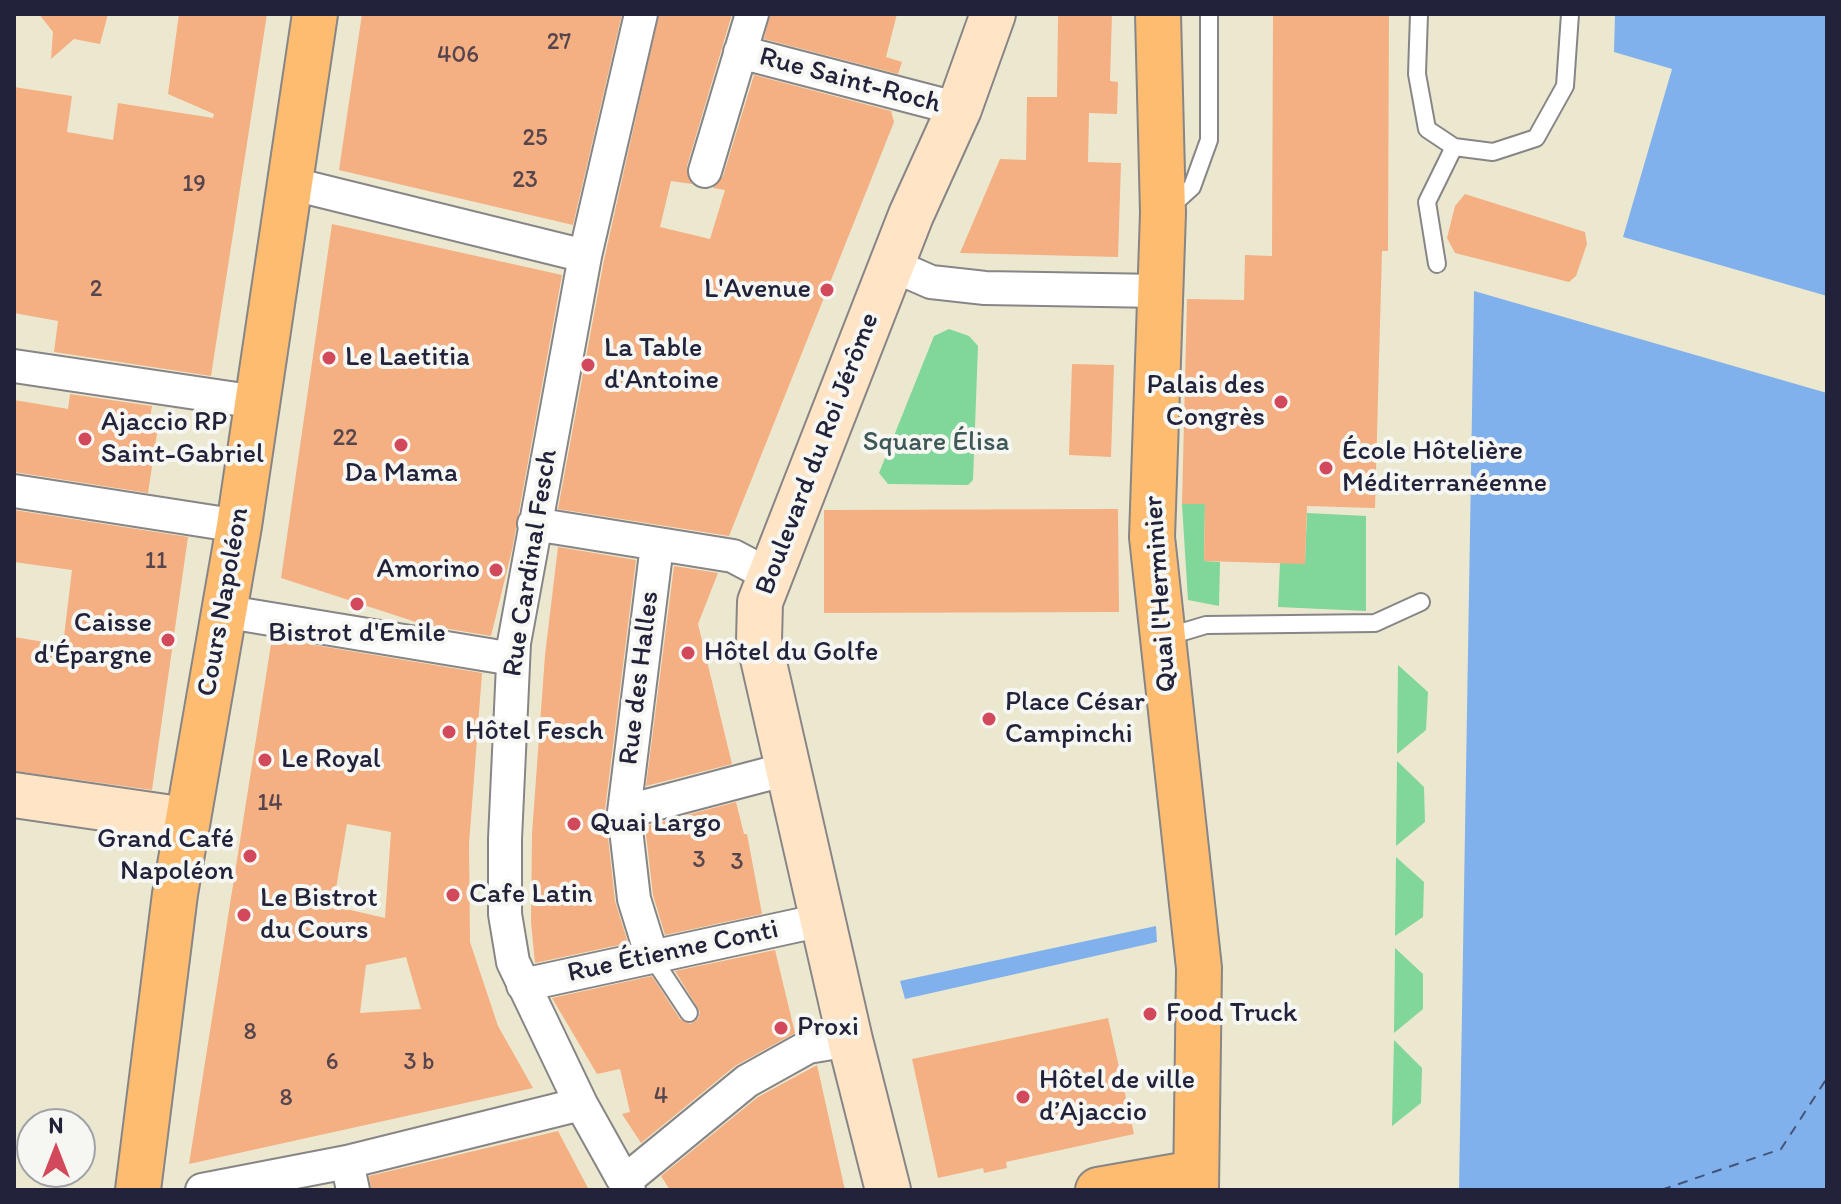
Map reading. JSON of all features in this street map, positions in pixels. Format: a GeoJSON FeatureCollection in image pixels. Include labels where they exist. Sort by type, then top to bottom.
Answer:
{"type":"FeatureCollection","features":[{"type":"Feature","properties":{"kind":"main road","name":"Cours Napoléon"},"geometry":{"type":"LineString","coordinates":[[138,1190],[149,1086],[186,820],[239,526],[315,14]]}},
{"type":"Feature","properties":{"kind":"main road","name":"Boulevard du Roi Jérôme"},"geometry":{"type":"LineString","coordinates":[[888,1190],[850,1040],[759,641],[760,602],[892,265],[959,109],[993,14]]}},
{"type":"Feature","properties":{"kind":"main road","name":"Quai l'Herminier"},"geometry":{"type":"LineString","coordinates":[[1158,14],[1163,213],[1152,537],[1199,968],[1196,1181]]}},
{"type":"Feature","properties":{"kind":"main road"},"geometry":{"type":"LineString","coordinates":[[14,795],[186,820]]}},
{"type":"Feature","properties":{"kind":"main road"},"geometry":{"type":"LineString","coordinates":[[1098,1190],[1196,1181]]}},
{"type":"Feature","properties":{"kind":"street","name":"Rue Cardinal Fesch"},"geometry":{"type":"LineString","coordinates":[[627,1186],[581,1104],[513,962],[505,914],[505,839],[513,659],[534,524],[585,256],[641,14]]}},
{"type":"Feature","properties":{"kind":"street","name":"Rue Saint-Roch"},"geometry":{"type":"LineString","coordinates":[[705,171],[752,14]]}},
{"type":"Feature","properties":{"kind":"street","name":"Rue Saint-Roch"},"geometry":{"type":"LineString","coordinates":[[740,52],[959,109]]}},
{"type":"Feature","properties":{"kind":"street"},"geometry":{"type":"LineString","coordinates":[[289,183],[585,256]]}},
{"type":"Feature","properties":{"kind":"street"},"geometry":{"type":"LineString","coordinates":[[892,265],[931,282],[985,288],[1160,291]]}},
{"type":"Feature","properties":{"kind":"street"},"geometry":{"type":"LineString","coordinates":[[14,366],[257,402]]}},
{"type":"Feature","properties":{"kind":"street"},"geometry":{"type":"LineString","coordinates":[[14,491],[239,526]]}},
{"type":"Feature","properties":{"kind":"street"},"geometry":{"type":"LineString","coordinates":[[534,524],[733,556],[769,575]]}},
{"type":"Feature","properties":{"kind":"street","name":"Rue des Halles"},"geometry":{"type":"LineString","coordinates":[[652,957],[634,899],[624,812],[657,545]]}},
{"type":"Feature","properties":{"kind":"street"},"geometry":{"type":"LineString","coordinates":[[222,611],[513,659]]}},
{"type":"Feature","properties":{"kind":"street","name":"Rue des Halles"},"geometry":{"type":"LineString","coordinates":[[624,812],[787,769]]}},
{"type":"Feature","properties":{"kind":"street","name":"Rue Étienne Conti"},"geometry":{"type":"LineString","coordinates":[[523,985],[822,920]]}},
{"type":"Feature","properties":{"kind":"street"},"geometry":{"type":"LineString","coordinates":[[627,1186],[747,1081],[808,1047],[850,1040]]}},
{"type":"Feature","properties":{"kind":"street"},"geometry":{"type":"LineString","coordinates":[[202,1190],[350,1176],[581,1104]]}},
{"type":"Feature","properties":{"kind":"lane"},"geometry":{"type":"LineString","coordinates":[[1163,213],[1192,187],[1209,140],[1209,14]]}},
{"type":"Feature","properties":{"kind":"lane"},"geometry":{"type":"LineString","coordinates":[[1419,14],[1417,74],[1427,129],[1454,147],[1493,152],[1536,138],[1565,86],[1570,14]]}},
{"type":"Feature","properties":{"kind":"lane"},"geometry":{"type":"LineString","coordinates":[[1437,264],[1427,202],[1454,147]]}},
{"type":"Feature","properties":{"kind":"lane"},"geometry":{"type":"LineString","coordinates":[[1161,639],[1206,625],[1375,623],[1421,602]]}},
{"type":"Feature","properties":{"kind":"lane"},"geometry":{"type":"LineString","coordinates":[[652,957],[689,1013]]}},
{"type":"Feature","properties":{"kind":"green space","name":"Square Élisa"},"geometry":{"type":"Polygon","coordinates":[[[949,329],[969,336],[978,346],[973,480],[968,485],[888,484],[879,473],[934,336],[949,329]]]}},
{"type":"Feature","properties":{"kind":"green space"},"geometry":{"type":"Polygon","coordinates":[[[1182,504],[1205,504],[1204,561],[1220,562],[1219,606],[1188,600],[1182,504]]]}},
{"type":"Feature","properties":{"kind":"green space"},"geometry":{"type":"Polygon","coordinates":[[[1307,513],[1366,516],[1366,611],[1278,607],[1280,563],[1305,563],[1307,513]]]}},
{"type":"Feature","properties":{"kind":"green space"},"geometry":{"type":"Polygon","coordinates":[[[1398,665],[1428,692],[1426,730],[1397,754],[1398,665]]]}},
{"type":"Feature","properties":{"kind":"green space"},"geometry":{"type":"Polygon","coordinates":[[[1397,761],[1424,787],[1425,822],[1396,846],[1397,761]]]}},
{"type":"Feature","properties":{"kind":"green space"},"geometry":{"type":"Polygon","coordinates":[[[1396,857],[1424,882],[1423,917],[1395,936],[1396,857]]]}},
{"type":"Feature","properties":{"kind":"green space"},"geometry":{"type":"Polygon","coordinates":[[[1395,948],[1423,974],[1423,1009],[1394,1033],[1395,948]]]}},
{"type":"Feature","properties":{"kind":"green space"},"geometry":{"type":"Polygon","coordinates":[[[1394,1040],[1422,1068],[1421,1103],[1392,1126],[1394,1040]]]}},
{"type":"Feature","properties":{"kind":"water"},"geometry":{"type":"Polygon","coordinates":[[[1615,14],[1827,14],[1827,296],[1623,237],[1672,69],[1614,52],[1615,14]]]}},
{"type":"Feature","properties":{"kind":"water"},"geometry":{"type":"Polygon","coordinates":[[[1474,291],[1827,393],[1827,1190],[1459,1190],[1474,291]]]}},
{"type":"Feature","properties":{"kind":"water"},"geometry":{"type":"Polygon","coordinates":[[[1156,926],[1157,942],[905,999],[900,981],[1156,926]]]}},
{"type":"Feature","properties":{"kind":"building"},"geometry":{"type":"Polygon","coordinates":[[[39,14],[108,14],[100,44],[74,39],[51,59],[53,32],[39,14]]]}},
{"type":"Feature","properties":{"kind":"building"},"geometry":{"type":"Polygon","coordinates":[[[179,14],[267,14],[211,376],[54,352],[58,321],[14,313],[14,87],[72,96],[67,132],[113,140],[118,103],[213,118],[214,114],[168,94],[179,14]]]}},
{"type":"Feature","properties":{"kind":"building"},"geometry":{"type":"Polygon","coordinates":[[[362,14],[622,14],[573,225],[339,170],[362,14]]]}},
{"type":"Feature","properties":{"kind":"building"},"geometry":{"type":"Polygon","coordinates":[[[659,14],[732,14],[687,166],[692,184],[671,181],[660,227],[710,239],[725,190],[713,188],[723,176],[754,75],[891,111],[894,122],[729,536],[558,509],[604,260],[659,14]]]}},
{"type":"Feature","properties":{"kind":"building"},"geometry":{"type":"Polygon","coordinates":[[[770,14],[897,14],[886,57],[902,62],[898,74],[764,39],[770,14]]]}},
{"type":"Feature","properties":{"kind":"building"},"geometry":{"type":"Polygon","coordinates":[[[1112,14],[1110,81],[1118,82],[1117,114],[1089,113],[1088,162],[1121,163],[1118,257],[960,253],[1000,159],[1026,160],[1027,97],[1057,97],[1058,16],[1112,14]]]}},
{"type":"Feature","properties":{"kind":"building"},"geometry":{"type":"Polygon","coordinates":[[[1273,14],[1389,14],[1388,251],[1382,251],[1375,508],[1307,506],[1305,564],[1204,561],[1205,504],[1182,504],[1187,299],[1244,300],[1245,255],[1272,256],[1273,14]]]}},
{"type":"Feature","properties":{"kind":"building"},"geometry":{"type":"Polygon","coordinates":[[[1465,194],[1585,232],[1587,244],[1576,276],[1569,282],[1455,253],[1447,238],[1455,206],[1465,194]]]}},
{"type":"Feature","properties":{"kind":"building"},"geometry":{"type":"Polygon","coordinates":[[[332,224],[562,275],[512,550],[491,636],[425,625],[281,578],[332,224]]]}},
{"type":"Feature","properties":{"kind":"building"},"geometry":{"type":"Polygon","coordinates":[[[1072,364],[1114,365],[1111,457],[1069,455],[1072,364]]]}},
{"type":"Feature","properties":{"kind":"building","name":"Ajaccio RP Saint-Gabriel"},"geometry":{"type":"Polygon","coordinates":[[[70,394],[152,406],[150,419],[159,420],[148,493],[14,472],[14,400],[68,409],[70,394]]]}},
{"type":"Feature","properties":{"kind":"building"},"geometry":{"type":"Polygon","coordinates":[[[1118,509],[1119,612],[824,613],[824,510],[1118,509]]]}},
{"type":"Feature","properties":{"kind":"building"},"geometry":{"type":"Polygon","coordinates":[[[14,510],[188,537],[152,790],[14,771],[14,637],[63,645],[72,570],[14,562],[14,510]]]}},
{"type":"Feature","properties":{"kind":"building"},"geometry":{"type":"Polygon","coordinates":[[[558,547],[636,560],[605,810],[615,901],[628,943],[535,963],[531,922],[532,834],[545,655],[558,547]]]}},
{"type":"Feature","properties":{"kind":"building"},"geometry":{"type":"Polygon","coordinates":[[[674,566],[718,573],[698,624],[732,764],[646,786],[674,566]]]}},
{"type":"Feature","properties":{"kind":"building"},"geometry":{"type":"Polygon","coordinates":[[[272,638],[482,673],[469,844],[470,942],[498,1026],[533,1088],[189,1164],[272,638]],[[347,824],[333,906],[385,918],[391,832],[347,824]],[[406,957],[366,965],[360,1013],[421,1009],[406,957]]]}},
{"type":"Feature","properties":{"kind":"building"},"geometry":{"type":"Polygon","coordinates":[[[736,802],[744,834],[747,834],[762,914],[665,935],[653,895],[645,826],[736,802]]]}},
{"type":"Feature","properties":{"kind":"building"},"geometry":{"type":"Polygon","coordinates":[[[775,950],[795,1033],[735,1066],[641,1143],[622,1114],[630,1112],[620,1069],[597,1074],[552,998],[652,976],[680,1019],[690,1024],[698,1019],[700,1012],[675,971],[775,950]]]}},
{"type":"Feature","properties":{"kind":"building","name":"Hôtel de ville d’Ajaccio"},"geometry":{"type":"Polygon","coordinates":[[[1108,1018],[1134,1134],[1006,1162],[1007,1168],[984,1173],[983,1168],[938,1178],[912,1059],[1108,1018]]]}},
{"type":"Feature","properties":{"kind":"building"},"geometry":{"type":"Polygon","coordinates":[[[817,1065],[845,1190],[670,1190],[661,1176],[758,1097],[817,1065]]]}},
{"type":"Feature","properties":{"kind":"building"},"geometry":{"type":"Polygon","coordinates":[[[558,1131],[589,1190],[371,1190],[369,1176],[558,1131]]]}},
{"type":"Feature","properties":{"kind":"ferry route"},"geometry":{"type":"LineString","coordinates":[[1661,1190],[1781,1149],[1827,1078]]}},
{"type":"Feature","properties":{"kind":"place","name":"L'Avenue"},"geometry":{"type":"Point","coordinates":[827,290]}},
{"type":"Feature","properties":{"kind":"place","name":"Le Laetitia"},"geometry":{"type":"Point","coordinates":[329,358]}},
{"type":"Feature","properties":{"kind":"place","name":"La Table d'Antoine"},"geometry":{"type":"Point","coordinates":[588,365]}},
{"type":"Feature","properties":{"kind":"place","name":"Palais des Congrès"},"geometry":{"type":"Point","coordinates":[1281,402]}},
{"type":"Feature","properties":{"kind":"place","name":"Ajaccio RP Saint-Gabriel"},"geometry":{"type":"Point","coordinates":[85,439]}},
{"type":"Feature","properties":{"kind":"place","name":"Da Mama"},"geometry":{"type":"Point","coordinates":[401,445]}},
{"type":"Feature","properties":{"kind":"place","name":"École Hôtelière Méditerranéenne"},"geometry":{"type":"Point","coordinates":[1326,468]}},
{"type":"Feature","properties":{"kind":"place","name":"Amorino"},"geometry":{"type":"Point","coordinates":[496,570]}},
{"type":"Feature","properties":{"kind":"place","name":"Bistrot d'Emile"},"geometry":{"type":"Point","coordinates":[357,604]}},
{"type":"Feature","properties":{"kind":"place","name":"Caisse d'Épargne"},"geometry":{"type":"Point","coordinates":[168,640]}},
{"type":"Feature","properties":{"kind":"place","name":"Hôtel du Golfe"},"geometry":{"type":"Point","coordinates":[688,653]}},
{"type":"Feature","properties":{"kind":"place","name":"Place César Campinchi"},"geometry":{"type":"Point","coordinates":[989,719]}},
{"type":"Feature","properties":{"kind":"place","name":"Hôtel Fesch"},"geometry":{"type":"Point","coordinates":[449,732]}},
{"type":"Feature","properties":{"kind":"place","name":"Le Royal"},"geometry":{"type":"Point","coordinates":[265,760]}},
{"type":"Feature","properties":{"kind":"place","name":"Quai Largo"},"geometry":{"type":"Point","coordinates":[574,824]}},
{"type":"Feature","properties":{"kind":"place","name":"Grand Café Napoléon"},"geometry":{"type":"Point","coordinates":[250,856]}},
{"type":"Feature","properties":{"kind":"place","name":"Cafe Latin"},"geometry":{"type":"Point","coordinates":[453,895]}},
{"type":"Feature","properties":{"kind":"place","name":"Le Bistrot du Cours"},"geometry":{"type":"Point","coordinates":[244,915]}},
{"type":"Feature","properties":{"kind":"place","name":"Food Truck"},"geometry":{"type":"Point","coordinates":[1150,1014]}},
{"type":"Feature","properties":{"kind":"place","name":"Proxi"},"geometry":{"type":"Point","coordinates":[781,1028]}},
{"type":"Feature","properties":{"kind":"place","name":"Hôtel de ville d’Ajaccio"},"geometry":{"type":"Point","coordinates":[1023,1097]}}]}
